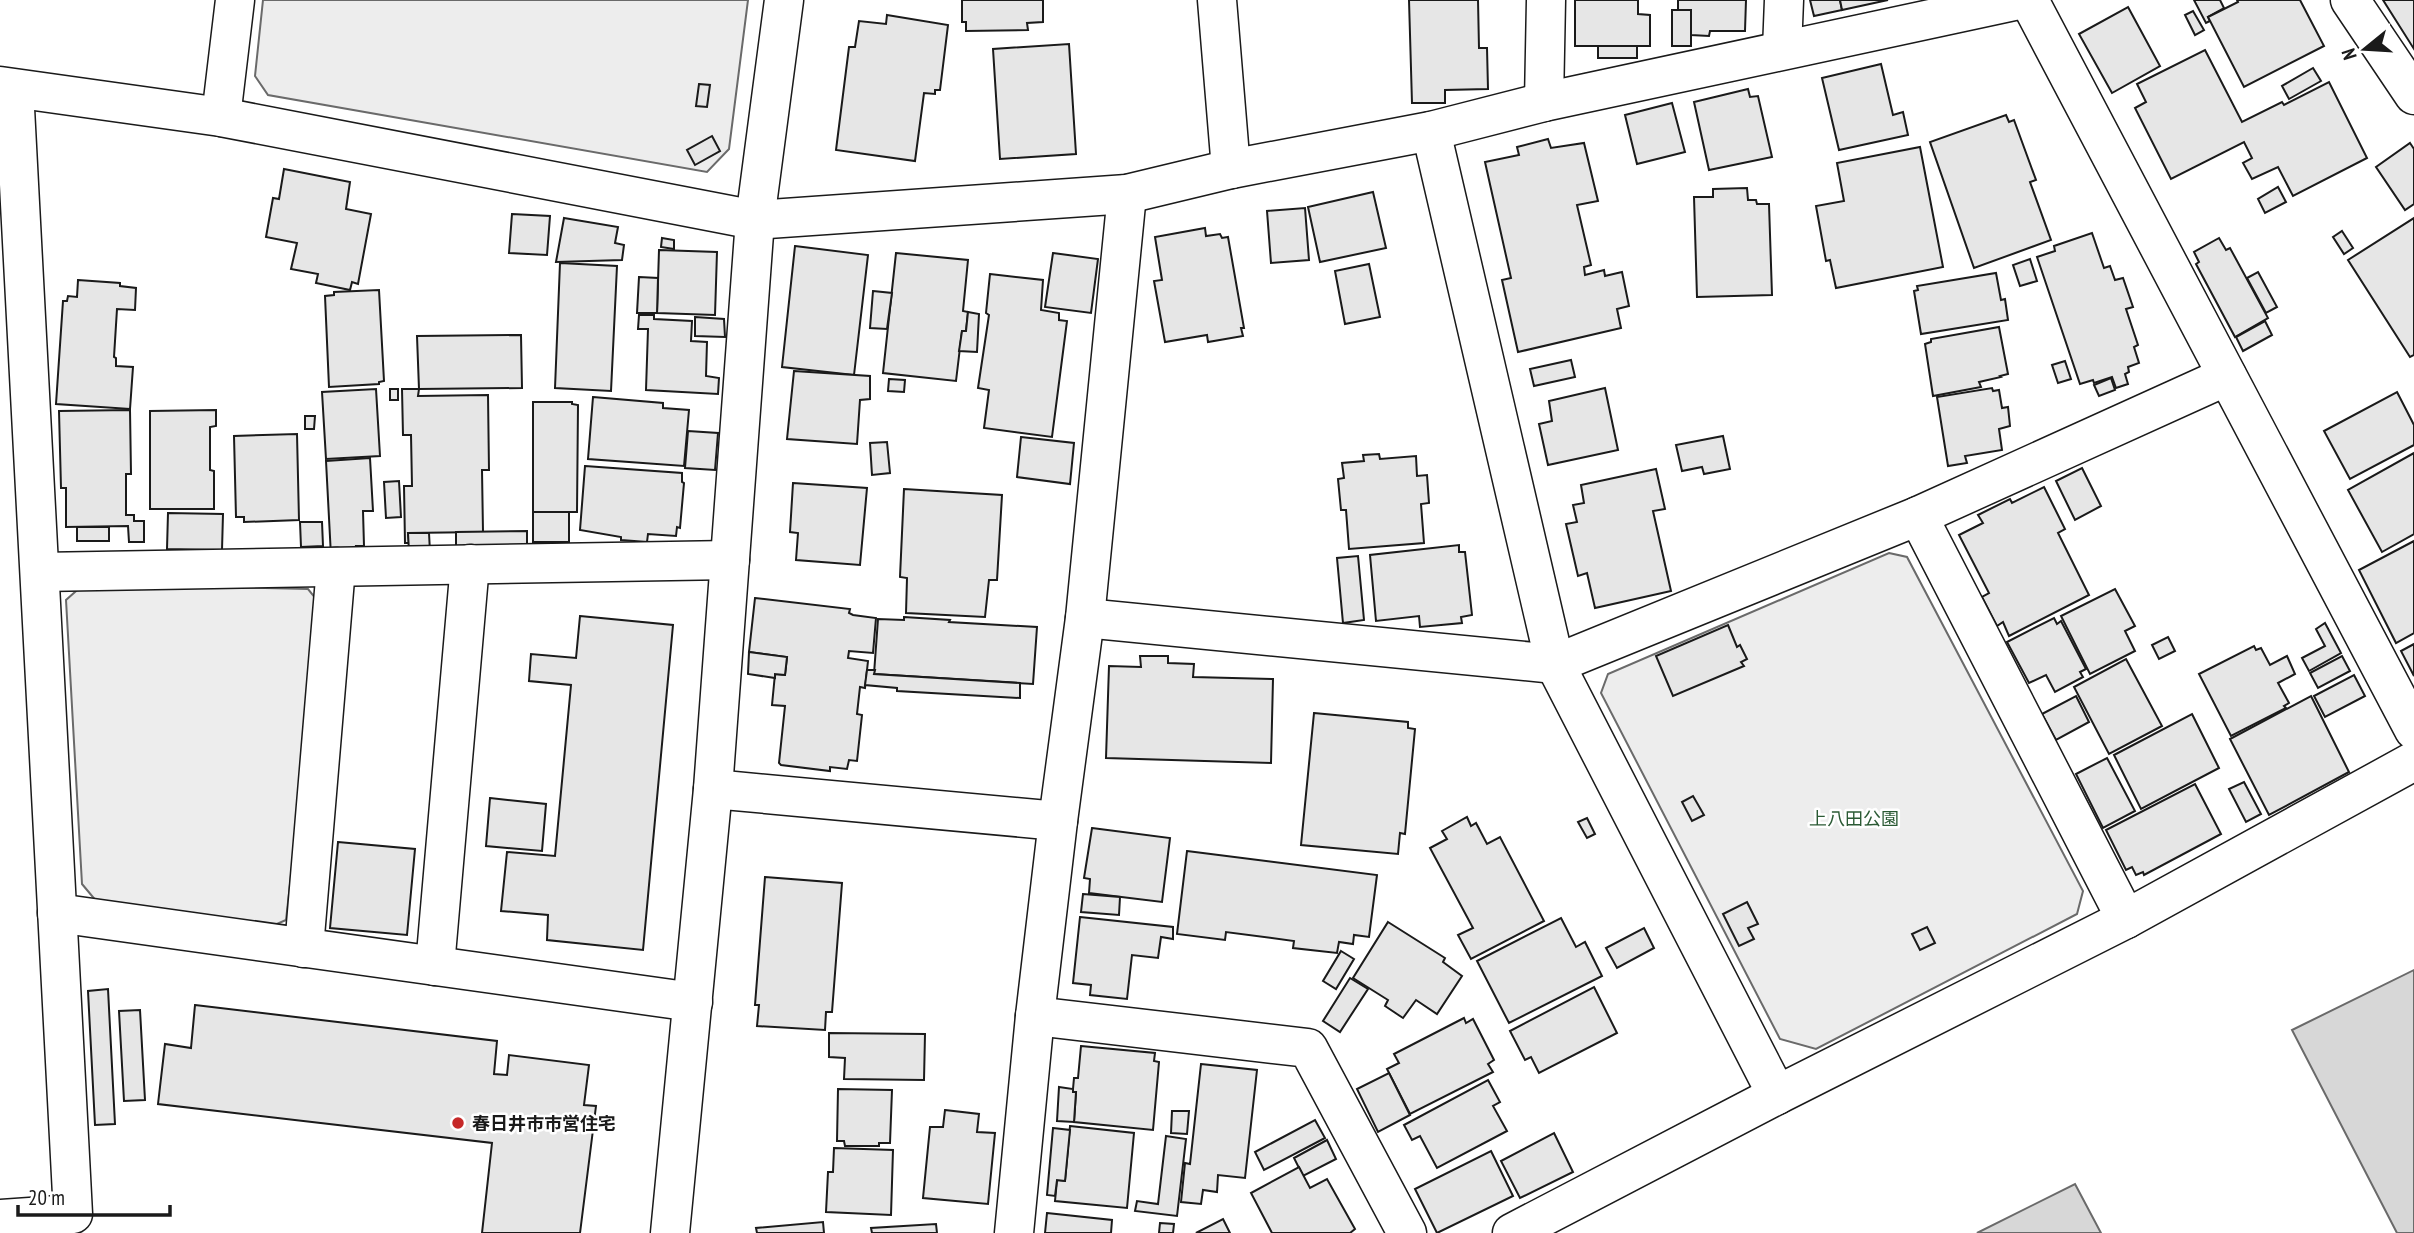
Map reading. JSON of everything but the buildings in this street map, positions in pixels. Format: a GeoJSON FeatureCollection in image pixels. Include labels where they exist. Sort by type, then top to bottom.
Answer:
{"type":"FeatureCollection","features":[{"type":"Feature","properties":{"kind":"street"},"geometry":{"type":"LineString","coordinates":[[221,117],[235,0]]}},
{"type":"Feature","properties":{"kind":"street"},"geometry":{"type":"LineString","coordinates":[[670,1233],[694,1002],[712,789],[755,220],[784,0]]}},
{"type":"Feature","properties":{"kind":"street"},"geometry":{"type":"LineString","coordinates":[[1217,0],[1231,169]]}},
{"type":"Feature","properties":{"kind":"street"},"geometry":{"type":"LineString","coordinates":[[1544,102],[1546,0]]}},
{"type":"Feature","properties":{"kind":"street"},"geometry":{"type":"LineString","coordinates":[[1782,50],[1783,0]]}},
{"type":"Feature","properties":{"kind":"street"},"geometry":{"type":"LineString","coordinates":[[0,1219],[73,1214],[40,572],[17,460],[7,88],[221,117],[755,220],[1127,194],[1231,169],[1431,131],[1544,102],[2019,0]]}},
{"type":"Feature","properties":{"kind":"street"},"geometry":{"type":"LineString","coordinates":[[2029,0],[2414,730]]}},
{"type":"Feature","properties":{"kind":"street"},"geometry":{"type":"LineString","coordinates":[[2350,0],[2414,95]]}},
{"type":"Feature","properties":{"kind":"street"},"geometry":{"type":"LineString","coordinates":[[1431,131],[1555,664],[1777,1095]]}},
{"type":"Feature","properties":{"kind":"street"},"geometry":{"type":"LineString","coordinates":[[1014,1233],[1035,1016],[1085,618],[1127,194]]}},
{"type":"Feature","properties":{"kind":"street"},"geometry":{"type":"LineString","coordinates":[[1085,618],[1555,664],[1918,516],[2227,376]]}},
{"type":"Feature","properties":{"kind":"street"},"geometry":{"type":"LineString","coordinates":[[1918,516],[2126,919]]}},
{"type":"Feature","properties":{"kind":"street"},"geometry":{"type":"LineString","coordinates":[[40,572],[730,560]]}},
{"type":"Feature","properties":{"kind":"street"},"geometry":{"type":"LineString","coordinates":[[435,966],[470,564]]}},
{"type":"Feature","properties":{"kind":"street"},"geometry":{"type":"LineString","coordinates":[[304,948],[336,567]]}},
{"type":"Feature","properties":{"kind":"street"},"geometry":{"type":"LineString","coordinates":[[1512,1233],[1777,1095],[2126,919],[2414,761]]}},
{"type":"Feature","properties":{"kind":"street"},"geometry":{"type":"LineString","coordinates":[[712,789],[1058,821]]}},
{"type":"Feature","properties":{"kind":"street"},"geometry":{"type":"LineString","coordinates":[[57,913],[694,1002]]}},
{"type":"Feature","properties":{"kind":"street"},"geometry":{"type":"LineString","coordinates":[[1035,1016],[1308,1048],[1407,1233]]}},
{"type":"Feature","properties":{"kind":"green space"},"geometry":{"type":"Polygon","coordinates":[[[263,0],[748,0],[729,149],[707,172],[268,95],[255,76],[263,0]]]}},
{"type":"Feature","properties":{"kind":"green space","name":"上八田公園"},"geometry":{"type":"Polygon","coordinates":[[[1889,553],[1907,557],[2083,891],[2077,914],[1816,1049],[1780,1039],[1601,693],[1608,674],[1889,553]]]}},
{"type":"Feature","properties":{"kind":"green space"},"geometry":{"type":"Polygon","coordinates":[[[84,584],[308,589],[321,605],[286,920],[270,927],[97,902],[82,884],[66,600],[84,584]]]}},
{"type":"Feature","properties":{"kind":"shaded area"},"geometry":{"type":"Polygon","coordinates":[[[2414,970],[2414,1233],[2397,1233],[2292,1030],[2414,970]]]}},
{"type":"Feature","properties":{"kind":"shaded area"},"geometry":{"type":"Polygon","coordinates":[[[2075,1184],[2101,1233],[1977,1233],[2075,1184]]]}},
{"type":"Feature","properties":{"kind":"place","name":"春日井市市営住宅"},"geometry":{"type":"Point","coordinates":[458,1123]}}]}
